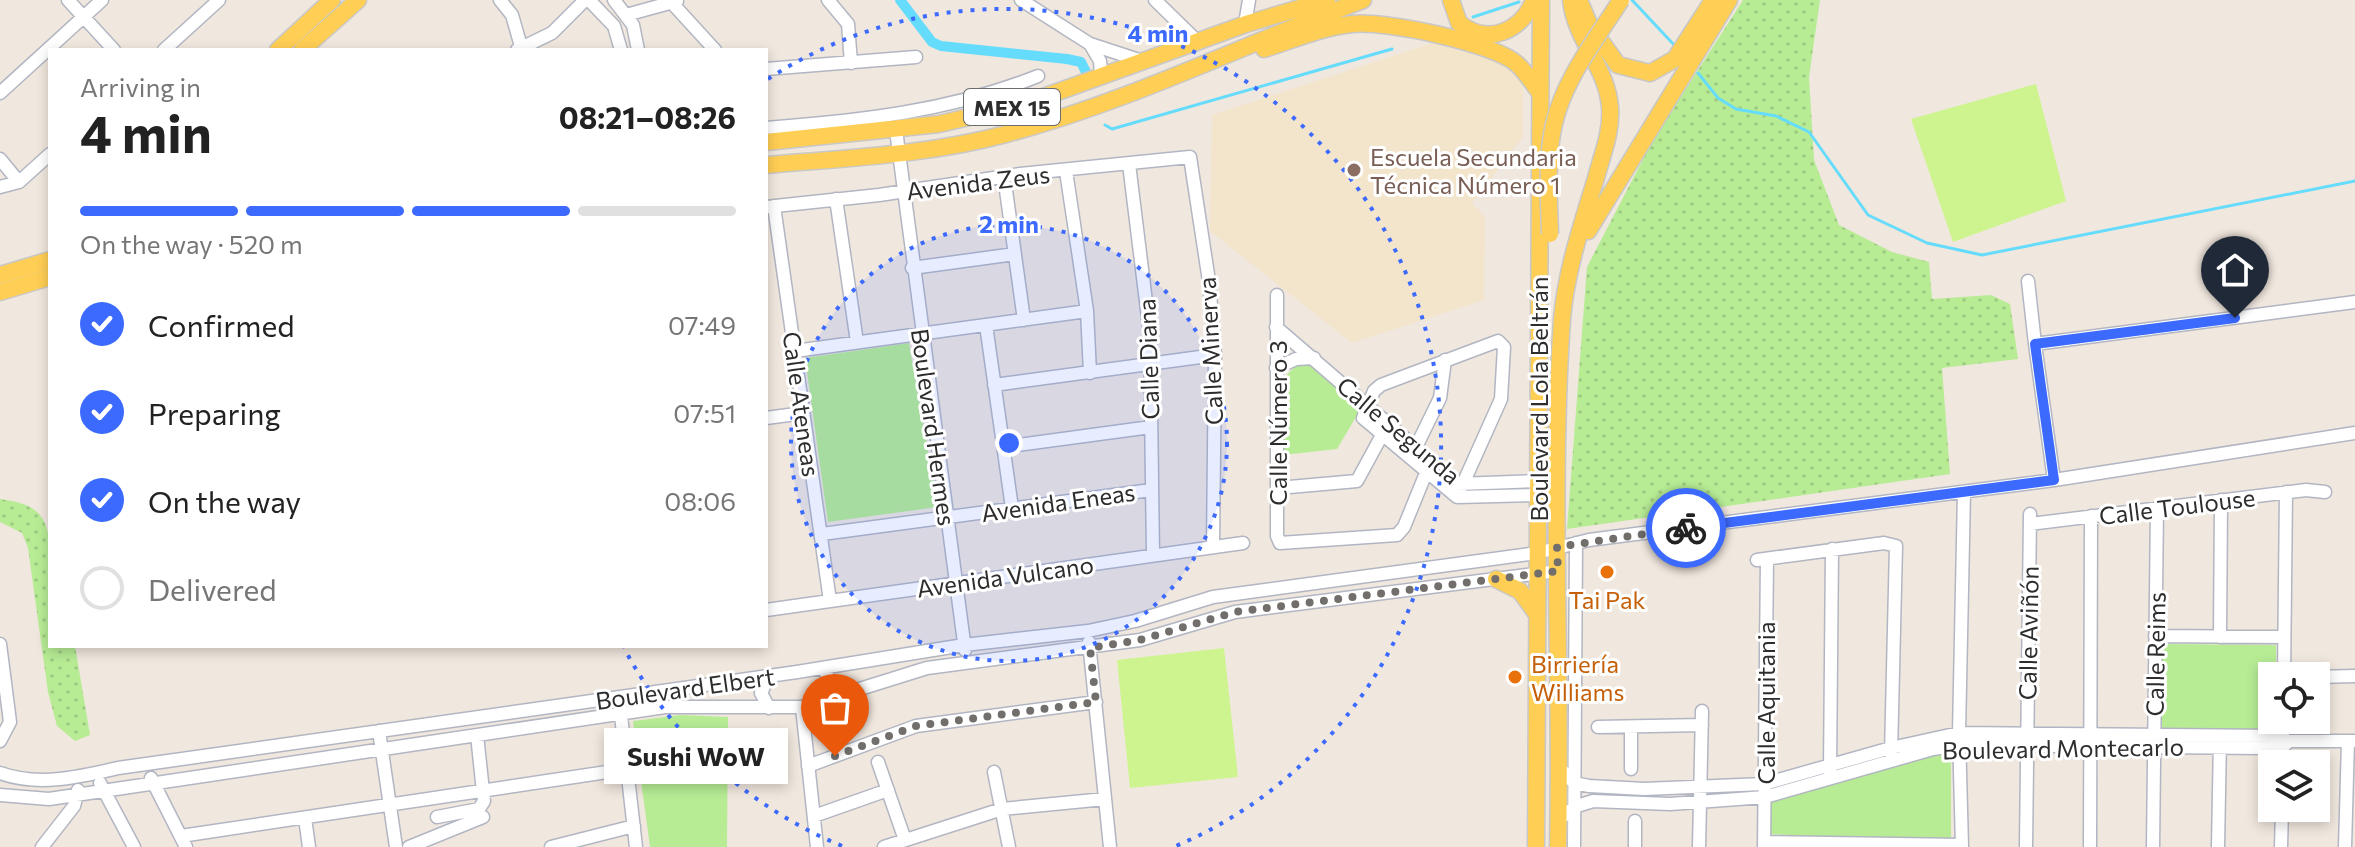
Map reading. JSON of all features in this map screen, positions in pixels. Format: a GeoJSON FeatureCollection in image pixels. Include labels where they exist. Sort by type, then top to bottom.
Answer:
{"type":"FeatureCollection","features":[{"type":"Feature","properties":{"kind":"main road"},"geometry":{"type":"LineString","coordinates":[[280,48],[331,5],[358,0]]}},
{"type":"Feature","properties":{"kind":"main road"},"geometry":{"type":"LineString","coordinates":[[1230,31],[1246,18],[1296,0]]}},
{"type":"Feature","properties":{"kind":"main road","name":"MEX 15"},"geometry":{"type":"LineString","coordinates":[[768,142],[896,130],[1024,104],[1230,31],[1325,5],[1363,0]]}},
{"type":"Feature","properties":{"kind":"main road"},"geometry":{"type":"LineString","coordinates":[[1451,0],[1454,15],[1468,30],[1484,35],[1501,34],[1518,25],[1534,0]]}},
{"type":"Feature","properties":{"kind":"main road","name":"Boulevard Lola Beltrán"},"geometry":{"type":"LineString","coordinates":[[1536,847],[1541,0]]}},
{"type":"Feature","properties":{"kind":"main road","name":"Boulevard Lola Beltrán"},"geometry":{"type":"LineString","coordinates":[[1558,847],[1557,547],[1562,318],[1572,260],[1608,138],[1610,107],[1604,80],[1579,33],[1571,0]]}},
{"type":"Feature","properties":{"kind":"main road"},"geometry":{"type":"LineString","coordinates":[[1579,0],[1590,26],[1618,65],[1650,73],[1675,59],[1713,0]]}},
{"type":"Feature","properties":{"kind":"main road"},"geometry":{"type":"LineString","coordinates":[[1541,327],[1550,234],[1548,177],[1554,125],[1570,83],[1621,0]]}},
{"type":"Feature","properties":{"kind":"main road"},"geometry":{"type":"LineString","coordinates":[[1572,260],[1594,218],[1729,0]]}},
{"type":"Feature","properties":{"kind":"main road"},"geometry":{"type":"LineString","coordinates":[[303,48],[331,5]]}},
{"type":"Feature","properties":{"kind":"main road","name":"MEX 15"},"geometry":{"type":"LineString","coordinates":[[768,165],[931,151],[1018,131],[1235,50],[1325,5]]}},
{"type":"Feature","properties":{"kind":"main road"},"geometry":{"type":"LineString","coordinates":[[1235,50],[1256,52],[1335,27],[1377,24],[1440,35],[1500,53],[1517,64],[1540,93]]}},
{"type":"Feature","properties":{"kind":"main road"},"geometry":{"type":"LineString","coordinates":[[28,268],[48,252]]}},
{"type":"Feature","properties":{"kind":"main road"},"geometry":{"type":"LineString","coordinates":[[0,275],[48,261]]}},
{"type":"Feature","properties":{"kind":"main road"},"geometry":{"type":"LineString","coordinates":[[0,292],[48,278]]}},
{"type":"Feature","properties":{"kind":"main road"},"geometry":{"type":"LineString","coordinates":[[1496,579],[1520,591],[1538,616]]}},
{"type":"Feature","properties":{"kind":"street"},"geometry":{"type":"LineString","coordinates":[[68,0],[112,48]]}},
{"type":"Feature","properties":{"kind":"street"},"geometry":{"type":"LineString","coordinates":[[50,48],[102,0]]}},
{"type":"Feature","properties":{"kind":"street"},"geometry":{"type":"LineString","coordinates":[[166,48],[219,0]]}},
{"type":"Feature","properties":{"kind":"street"},"geometry":{"type":"LineString","coordinates":[[500,0],[512,15],[520,48]]}},
{"type":"Feature","properties":{"kind":"street"},"geometry":{"type":"LineString","coordinates":[[522,48],[552,33],[587,0],[614,26],[620,48]]}},
{"type":"Feature","properties":{"kind":"street"},"geometry":{"type":"LineString","coordinates":[[614,0],[636,33],[638,48]]}},
{"type":"Feature","properties":{"kind":"street"},"geometry":{"type":"LineString","coordinates":[[828,0],[848,24],[851,63]]}},
{"type":"Feature","properties":{"kind":"street"},"geometry":{"type":"LineString","coordinates":[[1021,0],[1090,44],[1145,62]]}},
{"type":"Feature","properties":{"kind":"street"},"geometry":{"type":"LineString","coordinates":[[1155,0],[1199,43]]}},
{"type":"Feature","properties":{"kind":"street"},"geometry":{"type":"LineString","coordinates":[[1246,18],[1249,0]]}},
{"type":"Feature","properties":{"kind":"street"},"geometry":{"type":"LineString","coordinates":[[626,15],[676,1],[713,48]]}},
{"type":"Feature","properties":{"kind":"street"},"geometry":{"type":"LineString","coordinates":[[1090,44],[1100,61],[1101,75]]}},
{"type":"Feature","properties":{"kind":"street"},"geometry":{"type":"LineString","coordinates":[[0,93],[48,50]]}},
{"type":"Feature","properties":{"kind":"street"},"geometry":{"type":"LineString","coordinates":[[768,69],[916,57]]}},
{"type":"Feature","properties":{"kind":"street"},"geometry":{"type":"LineString","coordinates":[[768,128],[928,109],[996,93],[1038,76]]}},
{"type":"Feature","properties":{"kind":"street","name":"Boulevard Hermes"},"geometry":{"type":"LineString","coordinates":[[896,130],[966,662]]}},
{"type":"Feature","properties":{"kind":"street"},"geometry":{"type":"LineString","coordinates":[[0,187],[19,182],[48,156]]}},
{"type":"Feature","properties":{"kind":"street","name":"Avenida Zeus"},"geometry":{"type":"LineString","coordinates":[[770,207],[902,192],[1004,176],[1190,157]]}},
{"type":"Feature","properties":{"kind":"street","name":"Calle Minerva"},"geometry":{"type":"LineString","coordinates":[[1190,157],[1209,281],[1215,355],[1213,547]]}},
{"type":"Feature","properties":{"kind":"street"},"geometry":{"type":"LineString","coordinates":[[0,159],[19,182]]}},
{"type":"Feature","properties":{"kind":"street","name":"Calle Diana"},"geometry":{"type":"LineString","coordinates":[[1129,164],[1144,274],[1151,364],[1153,555]]}},
{"type":"Feature","properties":{"kind":"street"},"geometry":{"type":"LineString","coordinates":[[1066,171],[1087,311],[1090,373]]}},
{"type":"Feature","properties":{"kind":"street"},"geometry":{"type":"LineString","coordinates":[[1004,176],[1024,320]]}},
{"type":"Feature","properties":{"kind":"street"},"geometry":{"type":"LineString","coordinates":[[836,199],[857,342]]}},
{"type":"Feature","properties":{"kind":"street","name":"Calle Ateneas"},"geometry":{"type":"LineString","coordinates":[[770,207],[795,351],[830,601]]}},
{"type":"Feature","properties":{"kind":"street"},"geometry":{"type":"LineString","coordinates":[[912,268],[1015,254]]}},
{"type":"Feature","properties":{"kind":"street"},"geometry":{"type":"LineString","coordinates":[[2028,281],[2054,480]]}},
{"type":"Feature","properties":{"kind":"street","name":"Calle Número 3"},"geometry":{"type":"LineString","coordinates":[[1277,295],[1277,536],[1280,543],[1287,545],[1397,535],[1404,527],[1426,473]]}},
{"type":"Feature","properties":{"kind":"street"},"geometry":{"type":"LineString","coordinates":[[2035,344],[2355,302]]}},
{"type":"Feature","properties":{"kind":"street"},"geometry":{"type":"LineString","coordinates":[[795,351],[1087,311]]}},
{"type":"Feature","properties":{"kind":"street"},"geometry":{"type":"LineString","coordinates":[[986,325],[1012,508]]}},
{"type":"Feature","properties":{"kind":"street","name":"Calle Segunda"},"geometry":{"type":"LineString","coordinates":[[1276,327],[1415,449],[1462,486],[1538,488]]}},
{"type":"Feature","properties":{"kind":"street"},"geometry":{"type":"LineString","coordinates":[[1367,405],[1381,385],[1494,341],[1504,347],[1501,399],[1462,486]]}},
{"type":"Feature","properties":{"kind":"street"},"geometry":{"type":"LineString","coordinates":[[994,385],[1215,355]]}},
{"type":"Feature","properties":{"kind":"street"},"geometry":{"type":"LineString","coordinates":[[1276,368],[1296,359],[1314,358]]}},
{"type":"Feature","properties":{"kind":"street"},"geometry":{"type":"LineString","coordinates":[[1415,449],[1440,398],[1445,360]]}},
{"type":"Feature","properties":{"kind":"street","name":"Calle Segunda"},"geometry":{"type":"LineString","coordinates":[[1367,405],[1364,420],[1457,497],[1538,488]]}},
{"type":"Feature","properties":{"kind":"street"},"geometry":{"type":"LineString","coordinates":[[768,418],[803,413]]}},
{"type":"Feature","properties":{"kind":"street"},"geometry":{"type":"LineString","coordinates":[[1003,447],[1151,427]]}},
{"type":"Feature","properties":{"kind":"street","name":"Boulevard Elbert"},"geometry":{"type":"LineString","coordinates":[[4,774],[43,780],[82,777],[146,764],[769,676],[964,645],[1088,631],[1213,597],[1537,553],[1576,543],[2054,480],[2355,433]]}},
{"type":"Feature","properties":{"kind":"street"},"geometry":{"type":"LineString","coordinates":[[1278,488],[1357,481],[1382,435]]}},
{"type":"Feature","properties":{"kind":"street","name":"Avenida Eneas"},"geometry":{"type":"LineString","coordinates":[[822,534],[1151,490]]}},
{"type":"Feature","properties":{"kind":"street"},"geometry":{"type":"LineString","coordinates":[[1764,844],[1962,846],[1960,739],[1964,492]]}},
{"type":"Feature","properties":{"kind":"street"},"geometry":{"type":"LineString","coordinates":[[2284,662],[2286,492]]}},
{"type":"Feature","properties":{"kind":"street","name":"Calle Toulouse"},"geometry":{"type":"LineString","coordinates":[[2030,519],[2091,516],[2286,492],[2325,492]]}},
{"type":"Feature","properties":{"kind":"street"},"geometry":{"type":"LineString","coordinates":[[2220,637],[2221,500]]}},
{"type":"Feature","properties":{"kind":"street","name":"Calle Reims"},"geometry":{"type":"LineString","coordinates":[[2153,847],[2157,508]]}},
{"type":"Feature","properties":{"kind":"street"},"geometry":{"type":"LineString","coordinates":[[2090,847],[2091,516]]}},
{"type":"Feature","properties":{"kind":"street","name":"Calle Aviñón"},"geometry":{"type":"LineString","coordinates":[[2026,847],[2030,519]]}},
{"type":"Feature","properties":{"kind":"street","name":"Avenida Vulcano"},"geometry":{"type":"LineString","coordinates":[[768,606],[830,601],[1243,543]]}},
{"type":"Feature","properties":{"kind":"street"},"geometry":{"type":"LineString","coordinates":[[1574,847],[1576,543]]}},
{"type":"Feature","properties":{"kind":"street"},"geometry":{"type":"LineString","coordinates":[[1830,772],[1832,549],[1890,543],[1896,550],[1891,754]]}},
{"type":"Feature","properties":{"kind":"street","name":"Calle Aquitania"},"geometry":{"type":"LineString","coordinates":[[1764,844],[1762,559],[1832,549]]}},
{"type":"Feature","properties":{"kind":"street","name":"Boulevard Elbert"},"geometry":{"type":"LineString","coordinates":[[0,794],[38,800],[77,795],[693,705],[802,707],[927,668],[1140,640],[1217,616],[1558,571]]}},
{"type":"Feature","properties":{"kind":"street"},"geometry":{"type":"LineString","coordinates":[[1335,581],[1337,601]]}},
{"type":"Feature","properties":{"kind":"street"},"geometry":{"type":"LineString","coordinates":[[1088,631],[1110,847]]}},
{"type":"Feature","properties":{"kind":"street"},"geometry":{"type":"LineString","coordinates":[[2155,636],[2284,637]]}},
{"type":"Feature","properties":{"kind":"street"},"geometry":{"type":"LineString","coordinates":[[0,644],[10,722],[0,741]]}},
{"type":"Feature","properties":{"kind":"street"},"geometry":{"type":"LineString","coordinates":[[823,668],[831,682],[827,700]]}},
{"type":"Feature","properties":{"kind":"street"},"geometry":{"type":"LineString","coordinates":[[769,676],[761,693],[769,708]]}},
{"type":"Feature","properties":{"kind":"street"},"geometry":{"type":"LineString","coordinates":[[2330,677],[2355,676]]}},
{"type":"Feature","properties":{"kind":"street"},"geometry":{"type":"LineString","coordinates":[[619,697],[636,847]]}},
{"type":"Feature","properties":{"kind":"street"},"geometry":{"type":"LineString","coordinates":[[808,766],[916,726],[1096,702]]}},
{"type":"Feature","properties":{"kind":"street"},"geometry":{"type":"LineString","coordinates":[[802,707],[817,847]]}},
{"type":"Feature","properties":{"kind":"street"},"geometry":{"type":"LineString","coordinates":[[1699,847],[1702,711]]}},
{"type":"Feature","properties":{"kind":"street"},"geometry":{"type":"LineString","coordinates":[[1598,727],[1702,725]]}},
{"type":"Feature","properties":{"kind":"street"},"geometry":{"type":"LineString","coordinates":[[1631,727],[1631,769]]}},
{"type":"Feature","properties":{"kind":"street"},"geometry":{"type":"LineString","coordinates":[[379,731],[396,847]]}},
{"type":"Feature","properties":{"kind":"street"},"geometry":{"type":"LineString","coordinates":[[2284,734],[2284,750]]}},
{"type":"Feature","properties":{"kind":"street"},"geometry":{"type":"LineString","coordinates":[[437,817],[479,809],[485,792],[477,735]]}},
{"type":"Feature","properties":{"kind":"street","name":"Boulevard Montecarlo"},"geometry":{"type":"LineString","coordinates":[[1574,807],[1593,801],[1700,803],[1764,790],[1891,754],[1960,739],[2351,741]]}},
{"type":"Feature","properties":{"kind":"street"},"geometry":{"type":"LineString","coordinates":[[2218,847],[2220,741]]}},
{"type":"Feature","properties":{"kind":"street"},"geometry":{"type":"LineString","coordinates":[[2345,847],[2350,809],[2351,741]]}},
{"type":"Feature","properties":{"kind":"street"},"geometry":{"type":"LineString","coordinates":[[878,762],[905,840]]}},
{"type":"Feature","properties":{"kind":"street"},"geometry":{"type":"LineString","coordinates":[[146,764],[152,783],[183,841],[305,818],[627,769]]}},
{"type":"Feature","properties":{"kind":"street"},"geometry":{"type":"LineString","coordinates":[[1559,767],[1574,783]]}},
{"type":"Feature","properties":{"kind":"street"},"geometry":{"type":"LineString","coordinates":[[994,772],[1009,847]]}},
{"type":"Feature","properties":{"kind":"street"},"geometry":{"type":"LineString","coordinates":[[97,773],[130,844]]}},
{"type":"Feature","properties":{"kind":"street"},"geometry":{"type":"LineString","coordinates":[[0,794],[4,774]]}},
{"type":"Feature","properties":{"kind":"street"},"geometry":{"type":"LineString","coordinates":[[42,847],[74,806],[82,777]]}},
{"type":"Feature","properties":{"kind":"street","name":"Boulevard Montecarlo"},"geometry":{"type":"LineString","coordinates":[[1574,783],[1612,788],[1764,790]]}},
{"type":"Feature","properties":{"kind":"street"},"geometry":{"type":"LineString","coordinates":[[1612,788],[1615,803]]}},
{"type":"Feature","properties":{"kind":"street"},"geometry":{"type":"LineString","coordinates":[[814,816],[888,790]]}},
{"type":"Feature","properties":{"kind":"street"},"geometry":{"type":"LineString","coordinates":[[884,847],[1002,809],[1105,799]]}},
{"type":"Feature","properties":{"kind":"street"},"geometry":{"type":"LineString","coordinates":[[1559,820],[1574,807]]}},
{"type":"Feature","properties":{"kind":"street"},"geometry":{"type":"LineString","coordinates":[[409,847],[483,817]]}},
{"type":"Feature","properties":{"kind":"street"},"geometry":{"type":"LineString","coordinates":[[305,818],[309,847]]}},
{"type":"Feature","properties":{"kind":"street"},"geometry":{"type":"LineString","coordinates":[[1635,821],[1635,847]]}},
{"type":"Feature","properties":{"kind":"street"},"geometry":{"type":"LineString","coordinates":[[2281,847],[2282,822]]}},
{"type":"Feature","properties":{"kind":"street"},"geometry":{"type":"LineString","coordinates":[[551,847],[634,826]]}},
{"type":"Feature","properties":{"kind":"shaded area","name":"Escuela Secundaria Técnica Número 1"},"geometry":{"type":"Polygon","coordinates":[[[1433,43],[1495,60],[1521,78],[1523,88],[1523,137],[1472,203],[1485,217],[1484,300],[1352,343],[1210,231],[1212,115],[1433,43]]]}},
{"type":"Feature","properties":{"kind":"green space"},"geometry":{"type":"Polygon","coordinates":[[[1743,0],[1820,0],[1809,77],[1814,160],[1839,225],[1892,252],[1929,262],[1932,299],[1991,295],[2010,304],[2018,359],[1942,368],[1950,474],[1567,529],[1587,267],[1653,140],[1743,0]]]}},
{"type":"Feature","properties":{"kind":"green space"},"geometry":{"type":"Polygon","coordinates":[[[2036,84],[2066,201],[1953,242],[1911,119],[2036,84]]]}},
{"type":"Feature","properties":{"kind":"green space"},"geometry":{"type":"Polygon","coordinates":[[[909,343],[938,507],[828,522],[805,358],[909,343]]]}},
{"type":"Feature","properties":{"kind":"green space"},"geometry":{"type":"Polygon","coordinates":[[[1313,365],[1363,405],[1337,449],[1283,455],[1283,378],[1296,366],[1313,365]]]}},
{"type":"Feature","properties":{"kind":"green space"},"geometry":{"type":"Polygon","coordinates":[[[0,499],[32,508],[46,526],[48,648],[75,648],[90,735],[75,741],[57,726],[48,692],[28,548],[22,533],[0,522],[0,499]]]}},
{"type":"Feature","properties":{"kind":"green space"},"geometry":{"type":"Polygon","coordinates":[[[2162,644],[2276,645],[2276,662],[2258,662],[2258,730],[2162,729],[2162,644]]]}},
{"type":"Feature","properties":{"kind":"green space"},"geometry":{"type":"Polygon","coordinates":[[[1224,648],[1238,777],[1130,788],[1117,660],[1224,648]]]}},
{"type":"Feature","properties":{"kind":"green space"},"geometry":{"type":"Polygon","coordinates":[[[680,715],[728,717],[727,847],[650,847],[633,721],[680,715]]]}},
{"type":"Feature","properties":{"kind":"green space"},"geometry":{"type":"Polygon","coordinates":[[[737,754],[778,756],[776,776],[736,774],[737,754]]]}},
{"type":"Feature","properties":{"kind":"green space"},"geometry":{"type":"Polygon","coordinates":[[[1939,754],[1951,755],[1951,842],[1768,834],[1770,799],[1939,754]]]}},
{"type":"Feature","properties":{"kind":"waterway"},"geometry":{"type":"LineString","coordinates":[[900,0],[932,42],[941,46],[1081,62],[1089,78]]}},
{"type":"Feature","properties":{"kind":"waterway"},"geometry":{"type":"LineString","coordinates":[[1632,0],[1676,47]]}},
{"type":"Feature","properties":{"kind":"waterway"},"geometry":{"type":"LineString","coordinates":[[1473,17],[1519,2]]}},
{"type":"Feature","properties":{"kind":"waterway"},"geometry":{"type":"LineString","coordinates":[[1105,125],[1112,129],[1392,49]]}},
{"type":"Feature","properties":{"kind":"waterway"},"geometry":{"type":"LineString","coordinates":[[1698,73],[1718,98],[1736,109],[1776,116],[1809,132],[1868,215],[1927,243],[1982,255],[2355,181]]}},
{"type":"Feature","properties":{"kind":"way so far"},"geometry":{"type":"LineString","coordinates":[[835,756],[916,726],[1096,702],[1090,648],[1140,640],[1235,612],[1558,571],[1557,547],[1686,528]]}},
{"type":"Feature","properties":{"kind":"place","name":"Escuela Secundaria Técnica Número 1"},"geometry":{"type":"Point","coordinates":[1354,170]}},
{"type":"Feature","properties":{"kind":"place","name":"Tai Pak"},"geometry":{"type":"Point","coordinates":[1607,572]}},
{"type":"Feature","properties":{"kind":"place","name":"Birriería Williams"},"geometry":{"type":"Point","coordinates":[1515,677]}},
{"type":"Feature","properties":{"kind":"place","name":"Sushi WoW"},"geometry":{"type":"Point","coordinates":[835,756]}},
{"type":"Feature","properties":{"kind":"route"},"geometry":{"type":"LineString","coordinates":[[1686,528],[2054,480],[2035,344],[2235,318]]}}]}
